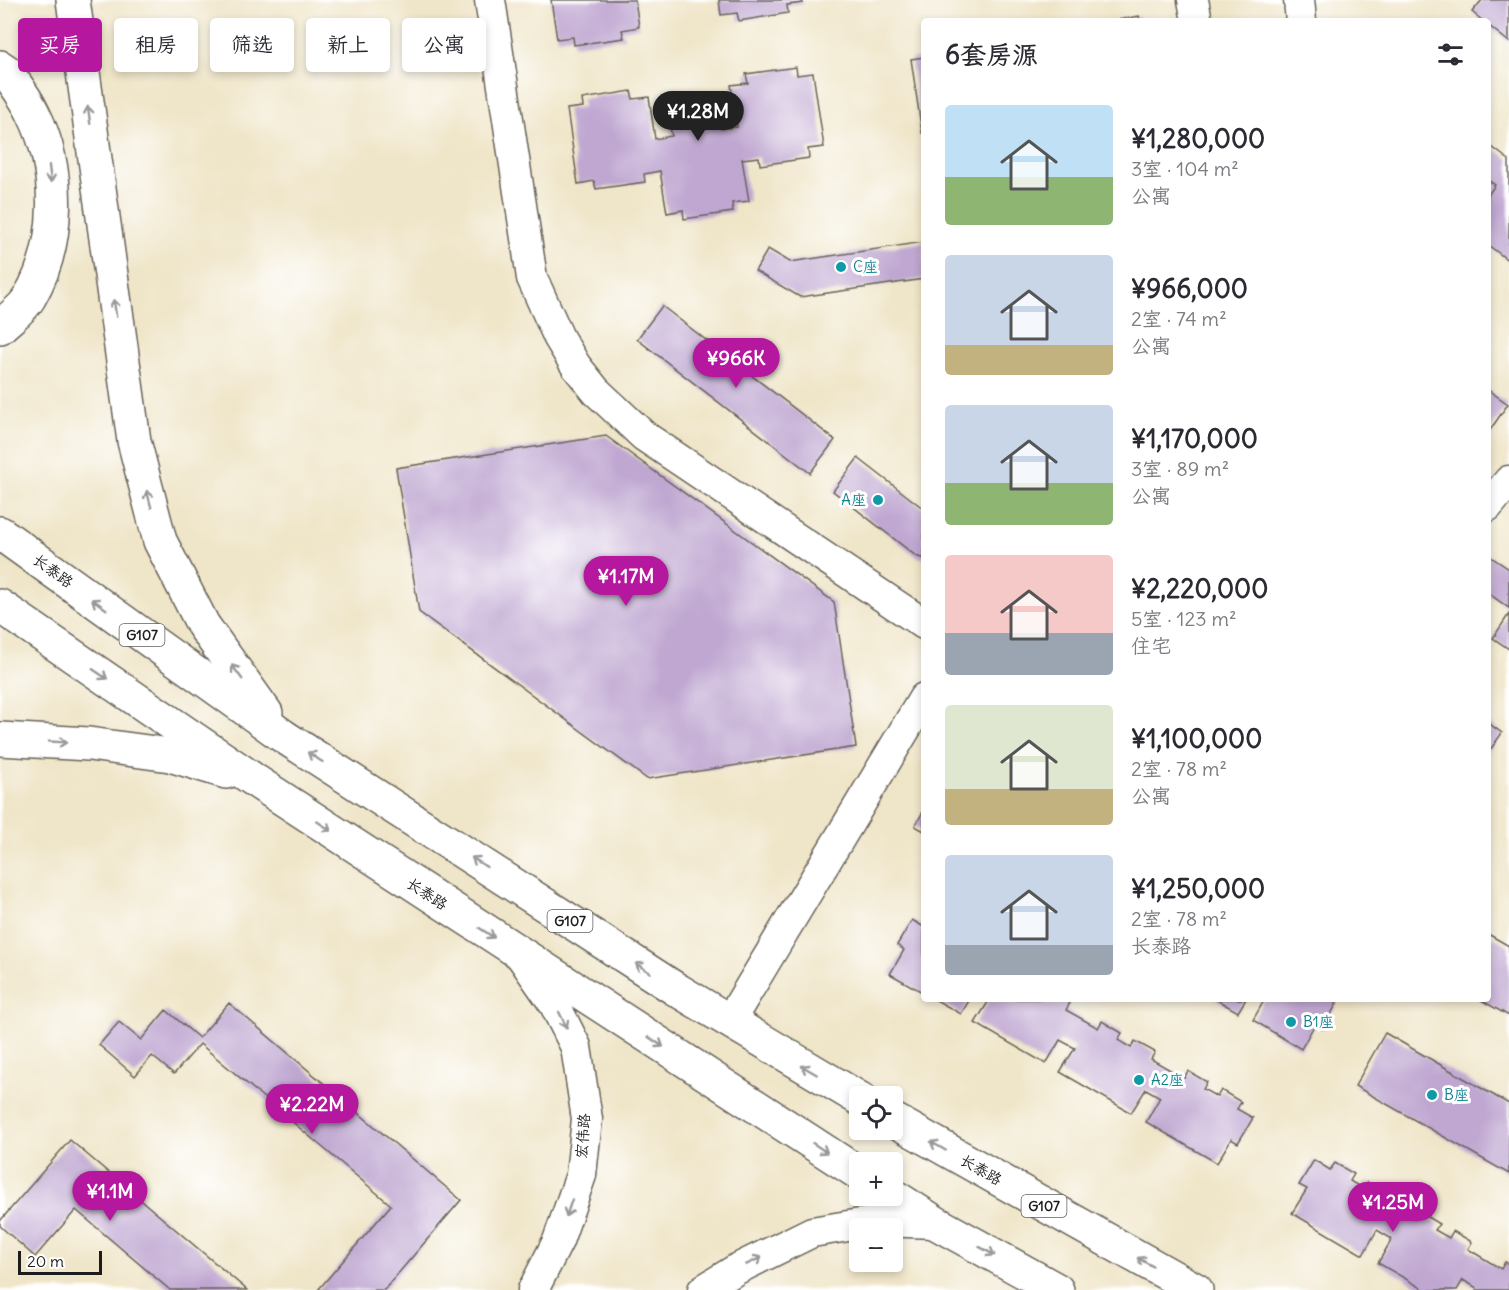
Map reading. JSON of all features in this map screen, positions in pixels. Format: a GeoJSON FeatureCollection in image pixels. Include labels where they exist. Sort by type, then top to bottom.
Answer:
{"type":"FeatureCollection","features":[{"type":"Feature","properties":{"kind":"highway"},"geometry":{"type":"LineString","coordinates":[[73,0],[134,441],[160,541],[203,626],[283,736]]}},
{"type":"Feature","properties":{"kind":"highway"},"geometry":{"type":"LineString","coordinates":[[0,67],[6,71],[33,113],[48,156],[54,206],[51,246],[29,299],[0,327]]}},
{"type":"Feature","properties":{"kind":"highway","name":"长泰路"},"geometry":{"type":"LineString","coordinates":[[0,534],[283,736],[729,1022],[849,1093]]}},
{"type":"Feature","properties":{"kind":"highway","name":"长泰路"},"geometry":{"type":"LineString","coordinates":[[0,606],[257,782],[849,1167]]}},
{"type":"Feature","properties":{"kind":"highway"},"geometry":{"type":"LineString","coordinates":[[0,739],[89,744],[170,755],[257,782]]}},
{"type":"Feature","properties":{"kind":"highway","name":"长泰路"},"geometry":{"type":"LineString","coordinates":[[903,1125],[1196,1290]]}},
{"type":"Feature","properties":{"kind":"highway"},"geometry":{"type":"LineString","coordinates":[[903,1202],[936,1223],[1057,1290]]}},
{"type":"Feature","properties":{"kind":"street"},"geometry":{"type":"LineString","coordinates":[[490,0],[532,279],[559,338],[576,366],[611,407],[644,436],[921,622]]}},
{"type":"Feature","properties":{"kind":"street"},"geometry":{"type":"LineString","coordinates":[[1193,0],[1196,18]]}},
{"type":"Feature","properties":{"kind":"street"},"geometry":{"type":"LineString","coordinates":[[1299,0],[1301,18]]}},
{"type":"Feature","properties":{"kind":"street"},"geometry":{"type":"LineString","coordinates":[[1491,502],[1509,481]]}},
{"type":"Feature","properties":{"kind":"street"},"geometry":{"type":"LineString","coordinates":[[1491,507],[1509,520]]}},
{"type":"Feature","properties":{"kind":"street"},"geometry":{"type":"LineString","coordinates":[[729,1022],[921,703]]}},
{"type":"Feature","properties":{"kind":"street","name":"宏伟路"},"geometry":{"type":"LineString","coordinates":[[519,954],[555,1005],[576,1047],[587,1119],[580,1175],[558,1241],[533,1290]]}},
{"type":"Feature","properties":{"kind":"street"},"geometry":{"type":"LineString","coordinates":[[703,1290],[737,1269],[812,1232],[878,1221],[936,1223]]}},
{"type":"Feature","properties":{"kind":"building"},"geometry":{"type":"Polygon","coordinates":[[[551,0],[635,0],[639,27],[622,30],[624,38],[574,45],[573,37],[557,39],[551,0]]]}},
{"type":"Feature","properties":{"kind":"building"},"geometry":{"type":"Polygon","coordinates":[[[719,0],[802,0],[803,3],[787,5],[788,13],[739,21],[737,13],[721,15],[719,0]]]}},
{"type":"Feature","properties":{"kind":"building"},"geometry":{"type":"Polygon","coordinates":[[[1482,0],[1509,0],[1509,42],[1491,27],[1491,18],[1479,18],[1472,12],[1482,0]]]}},
{"type":"Feature","properties":{"kind":"building"},"geometry":{"type":"Polygon","coordinates":[[[921,57],[921,126],[911,59],[921,57]]]}},
{"type":"Feature","properties":{"kind":"building"},"geometry":{"type":"Polygon","coordinates":[[[796,67],[797,75],[813,73],[824,147],[808,149],[809,158],[760,165],[759,157],[742,159],[749,201],[732,203],[733,212],[684,219],[683,210],[667,213],[660,171],[644,174],[645,182],[596,189],[594,181],[578,184],[567,109],[583,107],[582,99],[631,91],[633,99],[649,97],[655,139],[672,136],[670,128],[720,121],[721,129],[737,127],[731,85],[748,83],[746,74],[796,67]]]}},
{"type":"Feature","properties":{"kind":"building"},"geometry":{"type":"Polygon","coordinates":[[[1491,146],[1509,160],[1509,261],[1491,247],[1491,191],[1495,185],[1491,182],[1491,146]]]}},
{"type":"Feature","properties":{"kind":"building","name":"C座"},"geometry":{"type":"Polygon","coordinates":[[[921,242],[921,279],[800,297],[755,271],[768,249],[790,262],[921,242]]]}},
{"type":"Feature","properties":{"kind":"building"},"geometry":{"type":"Polygon","coordinates":[[[662,306],[835,440],[810,473],[637,339],[662,306]]]}},
{"type":"Feature","properties":{"kind":"building"},"geometry":{"type":"Polygon","coordinates":[[[1491,392],[1508,404],[1491,429],[1491,392]]]}},
{"type":"Feature","properties":{"kind":"building"},"geometry":{"type":"Polygon","coordinates":[[[606,436],[834,602],[856,747],[647,779],[419,612],[396,468],[606,436]]]}},
{"type":"Feature","properties":{"kind":"building","name":"A座"},"geometry":{"type":"Polygon","coordinates":[[[858,458],[921,507],[921,558],[916,556],[833,491],[858,458]]]}},
{"type":"Feature","properties":{"kind":"building"},"geometry":{"type":"Polygon","coordinates":[[[1491,557],[1509,569],[1509,608],[1491,595],[1491,557]]]}},
{"type":"Feature","properties":{"kind":"building"},"geometry":{"type":"Polygon","coordinates":[[[1509,614],[1509,649],[1493,638],[1509,614]]]}},
{"type":"Feature","properties":{"kind":"building"},"geometry":{"type":"Polygon","coordinates":[[[1491,725],[1502,733],[1491,749],[1491,725]]]}},
{"type":"Feature","properties":{"kind":"building"},"geometry":{"type":"Polygon","coordinates":[[[921,815],[921,829],[915,826],[921,815]]]}},
{"type":"Feature","properties":{"kind":"building"},"geometry":{"type":"Polygon","coordinates":[[[912,920],[921,925],[921,991],[890,974],[904,950],[897,945],[912,920]]]}},
{"type":"Feature","properties":{"kind":"building"},"geometry":{"type":"Polygon","coordinates":[[[1491,936],[1509,946],[1509,1016],[1484,1002],[1491,1002],[1491,936]]]}},
{"type":"Feature","properties":{"kind":"building"},"geometry":{"type":"Polygon","coordinates":[[[939,1002],[968,1002],[961,1014],[939,1002]]]}},
{"type":"Feature","properties":{"kind":"building","name":"A2座"},"geometry":{"type":"Polygon","coordinates":[[[988,1002],[1068,1002],[1070,1003],[1066,1010],[1098,1028],[1102,1021],[1122,1033],[1118,1040],[1131,1048],[1135,1041],[1155,1052],[1151,1059],[1184,1078],[1188,1071],[1207,1082],[1203,1089],[1217,1097],[1221,1090],[1241,1102],[1237,1109],[1253,1118],[1238,1143],[1231,1139],[1217,1163],[1146,1122],[1160,1097],[1146,1089],[1131,1113],[1060,1072],[1075,1048],[1060,1040],[1046,1064],[975,1023],[988,1002]]]}},
{"type":"Feature","properties":{"kind":"building"},"geometry":{"type":"Polygon","coordinates":[[[1220,1002],[1244,1002],[1238,1012],[1220,1002]]]}},
{"type":"Feature","properties":{"kind":"building","name":"B1座"},"geometry":{"type":"Polygon","coordinates":[[[1263,1002],[1337,1003],[1323,1029],[1315,1024],[1301,1049],[1253,1020],[1263,1002]]]}},
{"type":"Feature","properties":{"kind":"building"},"geometry":{"type":"Polygon","coordinates":[[[229,1003],[461,1200],[384,1290],[318,1290],[391,1205],[200,1044],[174,1074],[152,1056],[135,1076],[99,1045],[119,1022],[141,1040],[166,1010],[199,1038],[229,1003]]]}},
{"type":"Feature","properties":{"kind":"building","name":"B座"},"geometry":{"type":"Polygon","coordinates":[[[1385,1033],[1509,1104],[1509,1174],[1355,1086],[1385,1033]]]}},
{"type":"Feature","properties":{"kind":"building"},"geometry":{"type":"Polygon","coordinates":[[[70,1140],[247,1290],[170,1290],[76,1210],[35,1257],[0,1226],[0,1221],[70,1140]]]}},
{"type":"Feature","properties":{"kind":"building"},"geometry":{"type":"Polygon","coordinates":[[[1314,1160],[1330,1170],[1335,1163],[1354,1174],[1350,1181],[1363,1189],[1367,1182],[1388,1194],[1384,1200],[1415,1219],[1419,1212],[1439,1224],[1435,1230],[1449,1238],[1453,1231],[1472,1242],[1468,1249],[1501,1269],[1505,1262],[1509,1264],[1509,1290],[1476,1290],[1477,1288],[1463,1280],[1457,1290],[1425,1290],[1378,1263],[1392,1239],[1377,1230],[1363,1255],[1292,1213],[1307,1189],[1299,1185],[1314,1160]]]}},
{"type":"Feature","properties":{"kind":"place","name":"C座"},"geometry":{"type":"Point","coordinates":[841,267]}},
{"type":"Feature","properties":{"kind":"place","name":"A座"},"geometry":{"type":"Point","coordinates":[878,500]}},
{"type":"Feature","properties":{"kind":"place","name":"B1座"},"geometry":{"type":"Point","coordinates":[1291,1022]}},
{"type":"Feature","properties":{"kind":"place","name":"A2座"},"geometry":{"type":"Point","coordinates":[1139,1080]}},
{"type":"Feature","properties":{"kind":"place","name":"B座"},"geometry":{"type":"Point","coordinates":[1432,1095]}}]}
